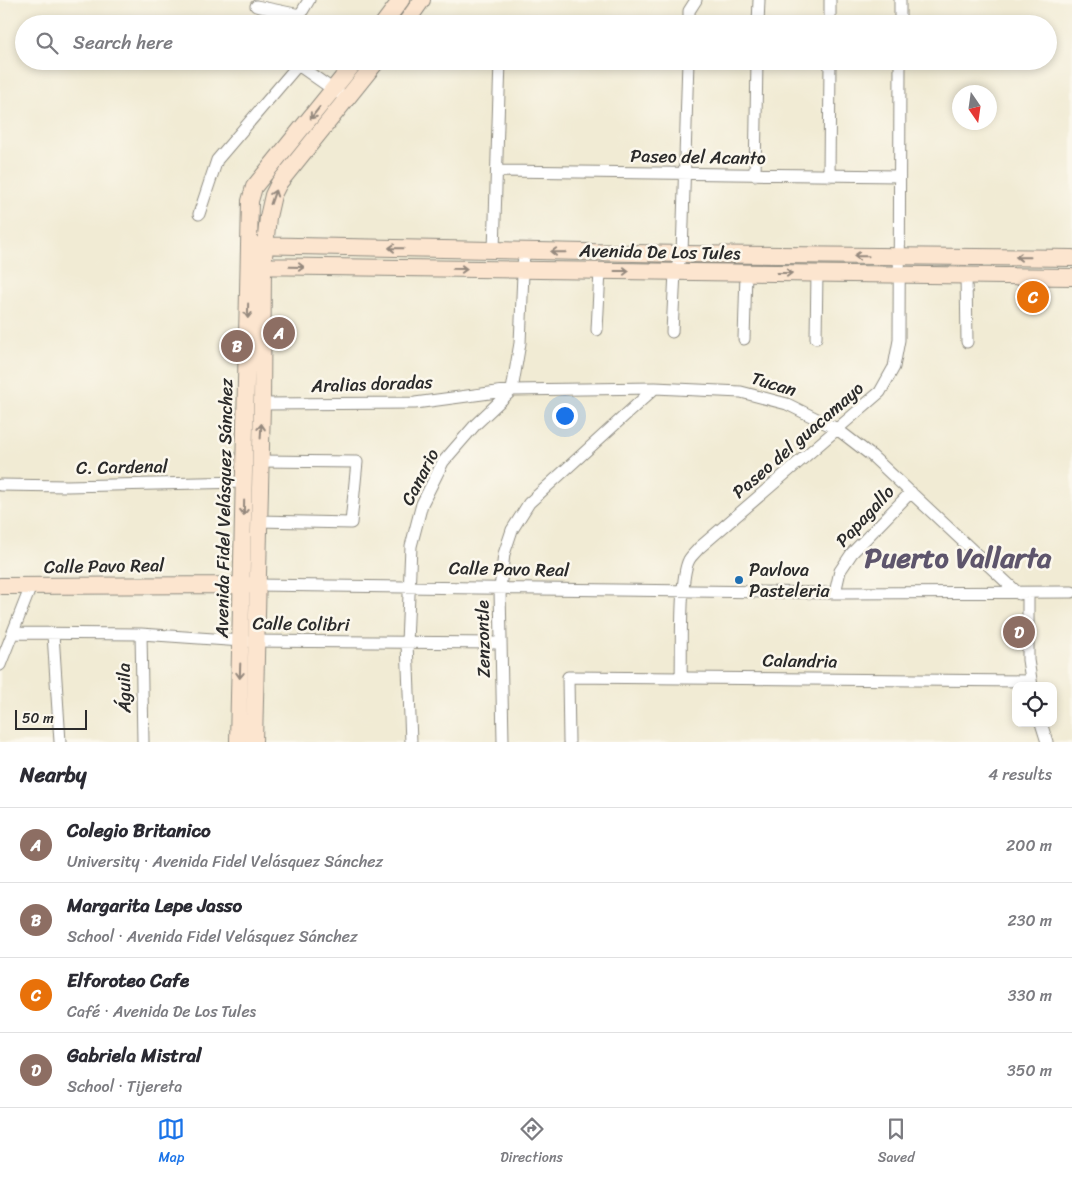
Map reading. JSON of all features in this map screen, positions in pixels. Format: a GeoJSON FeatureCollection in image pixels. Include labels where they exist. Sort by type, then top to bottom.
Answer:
{"type":"FeatureCollection","features":[{"type":"Feature","properties":{"kind":"street"},"geometry":{"type":"LineString","coordinates":[[302,15],[309,0]]}},
{"type":"Feature","properties":{"kind":"street"},"geometry":{"type":"LineString","coordinates":[[390,15],[401,0]]}},
{"type":"Feature","properties":{"kind":"street"},"geometry":{"type":"LineString","coordinates":[[411,15],[422,0]]}},
{"type":"Feature","properties":{"kind":"street"},"geometry":{"type":"LineString","coordinates":[[689,15],[689,11],[696,0]]}},
{"type":"Feature","properties":{"kind":"street"},"geometry":{"type":"LineString","coordinates":[[758,15],[759,0]]}},
{"type":"Feature","properties":{"kind":"street"},"geometry":{"type":"LineString","coordinates":[[830,0],[830,15]]}},
{"type":"Feature","properties":{"kind":"street"},"geometry":{"type":"LineString","coordinates":[[900,0],[900,15]]}},
{"type":"Feature","properties":{"kind":"street"},"geometry":{"type":"LineString","coordinates":[[256,6],[286,15]]}},
{"type":"Feature","properties":{"kind":"street"},"geometry":{"type":"LineString","coordinates":[[199,214],[217,160],[292,70]]}},
{"type":"Feature","properties":{"kind":"street"},"geometry":{"type":"LineString","coordinates":[[307,70],[348,100]]}},
{"type":"Feature","properties":{"kind":"street"},"geometry":{"type":"LineString","coordinates":[[257,245],[250,201],[254,187],[349,70]]}},
{"type":"Feature","properties":{"kind":"street"},"geometry":{"type":"LineString","coordinates":[[257,245],[279,183],[348,100],[370,70]]}},
{"type":"Feature","properties":{"kind":"street"},"geometry":{"type":"LineString","coordinates":[[494,250],[500,70]]}},
{"type":"Feature","properties":{"kind":"street"},"geometry":{"type":"LineString","coordinates":[[672,332],[675,272],[682,254],[688,70]]}},
{"type":"Feature","properties":{"kind":"street"},"geometry":{"type":"LineString","coordinates":[[755,175],[757,70]]}},
{"type":"Feature","properties":{"kind":"street"},"geometry":{"type":"LineString","coordinates":[[829,176],[830,70]]}},
{"type":"Feature","properties":{"kind":"street","name":"Paseo del guacamayo"},"geometry":{"type":"LineString","coordinates":[[681,677],[685,571],[689,559],[699,548],[880,392],[894,367],[900,340],[898,275],[900,70]]}},
{"type":"Feature","properties":{"kind":"street","name":"Paseo del Acanto"},"geometry":{"type":"LineString","coordinates":[[497,172],[899,176]]}},
{"type":"Feature","properties":{"kind":"street","name":"Avenida De Los Tules"},"geometry":{"type":"LineString","coordinates":[[257,245],[682,254],[1072,258]]}},
{"type":"Feature","properties":{"kind":"street","name":"Avenida Fidel Velásquez Sánchez"},"geometry":{"type":"LineString","coordinates":[[254,742],[244,482],[257,245]]}},
{"type":"Feature","properties":{"kind":"street"},"geometry":{"type":"LineString","coordinates":[[512,390],[520,343],[524,251]]}},
{"type":"Feature","properties":{"kind":"street","name":"Avenida De Los Tules"},"geometry":{"type":"LineString","coordinates":[[256,266],[1072,277]]}},
{"type":"Feature","properties":{"kind":"street","name":"Avenida Fidel Velásquez Sánchez"},"geometry":{"type":"LineString","coordinates":[[249,585],[258,521],[262,404],[256,266]]}},
{"type":"Feature","properties":{"kind":"street"},"geometry":{"type":"LineString","coordinates":[[597,330],[600,271]]}},
{"type":"Feature","properties":{"kind":"street"},"geometry":{"type":"LineString","coordinates":[[744,339],[746,273]]}},
{"type":"Feature","properties":{"kind":"street"},"geometry":{"type":"LineString","coordinates":[[816,338],[817,273]]}},
{"type":"Feature","properties":{"kind":"street"},"geometry":{"type":"LineString","coordinates":[[966,276],[967,342]]}},
{"type":"Feature","properties":{"kind":"street","name":"Tucan"},"geometry":{"type":"LineString","coordinates":[[512,390],[655,388],[741,392],[787,404],[837,429],[872,456],[1023,594]]}},
{"type":"Feature","properties":{"kind":"street","name":"Zenzontle"},"geometry":{"type":"LineString","coordinates":[[504,742],[499,643],[500,589],[504,554],[512,530],[529,503],[655,388]]}},
{"type":"Feature","properties":{"kind":"street","name":"Aralias doradas"},"geometry":{"type":"LineString","coordinates":[[262,404],[415,404],[512,390]]}},
{"type":"Feature","properties":{"kind":"street","name":"Canario"},"geometry":{"type":"LineString","coordinates":[[410,742],[406,643],[408,588],[411,546],[422,504],[443,462],[476,424],[512,390]]}},
{"type":"Feature","properties":{"kind":"street"},"geometry":{"type":"LineString","coordinates":[[258,521],[351,523],[358,462],[259,461]]}},
{"type":"Feature","properties":{"kind":"street","name":"C. Cardenal"},"geometry":{"type":"LineString","coordinates":[[0,485],[67,486],[244,482]]}},
{"type":"Feature","properties":{"kind":"street","name":"Papagallo"},"geometry":{"type":"LineString","coordinates":[[835,593],[840,571],[852,553],[911,492]]}},
{"type":"Feature","properties":{"kind":"street","name":"Calle Pavo Real"},"geometry":{"type":"LineString","coordinates":[[0,586],[249,585],[835,593],[1023,594],[1072,592]]}},
{"type":"Feature","properties":{"kind":"street"},"geometry":{"type":"LineString","coordinates":[[0,665],[31,586]]}},
{"type":"Feature","properties":{"kind":"street"},"geometry":{"type":"LineString","coordinates":[[1023,594],[1032,682]]}},
{"type":"Feature","properties":{"kind":"street","name":"Calle Colibri"},"geometry":{"type":"LineString","coordinates":[[13,633],[141,634],[249,641],[499,643]]}},
{"type":"Feature","properties":{"kind":"street"},"geometry":{"type":"LineString","coordinates":[[53,634],[60,742]]}},
{"type":"Feature","properties":{"kind":"street","name":"Águila"},"geometry":{"type":"LineString","coordinates":[[141,634],[143,742]]}},
{"type":"Feature","properties":{"kind":"street","name":"Avenida Fidel Velásquez Sánchez"},"geometry":{"type":"LineString","coordinates":[[238,742],[249,641]]}},
{"type":"Feature","properties":{"kind":"street","name":"Calandria"},"geometry":{"type":"LineString","coordinates":[[569,742],[568,678],[681,677],[1012,684]]}},
{"type":"Feature","properties":{"kind":"street"},"geometry":{"type":"LineString","coordinates":[[1042,727],[1047,742]]}},
{"type":"Feature","properties":{"kind":"place","name":"Elforoteo Cafe"},"geometry":{"type":"Point","coordinates":[1033,297]}},
{"type":"Feature","properties":{"kind":"place","name":"Colegio Britanico"},"geometry":{"type":"Point","coordinates":[279,333]}},
{"type":"Feature","properties":{"kind":"place","name":"Margarita Lepe Jasso"},"geometry":{"type":"Point","coordinates":[237,346]}},
{"type":"Feature","properties":{"kind":"place","name":"Pavlova Pasteleria"},"geometry":{"type":"Point","coordinates":[739,580]}},
{"type":"Feature","properties":{"kind":"place","name":"Gabriela Mistral"},"geometry":{"type":"Point","coordinates":[1019,632]}},
{"type":"Feature","properties":{"kind":"district","name":"Puerto Vallarta"},"geometry":{"type":"Point","coordinates":[958,557]}}]}
